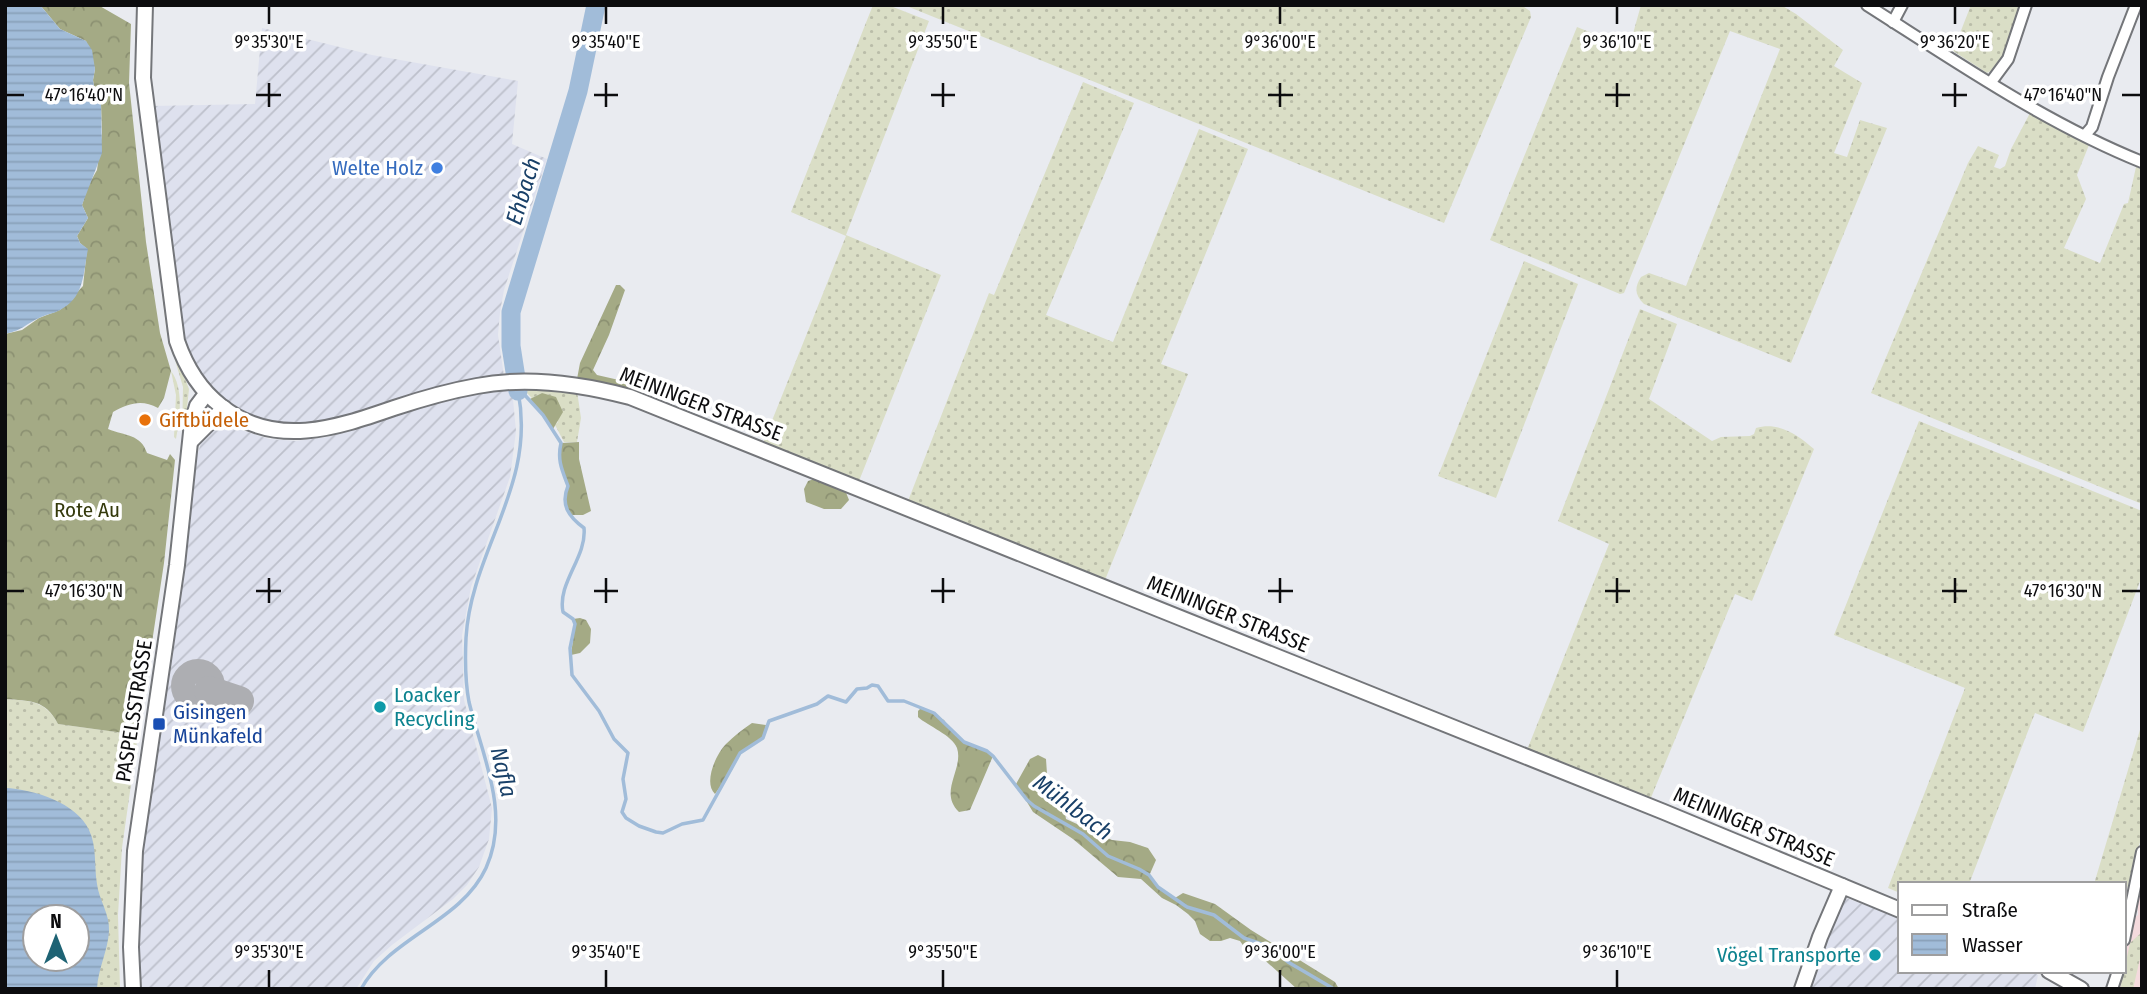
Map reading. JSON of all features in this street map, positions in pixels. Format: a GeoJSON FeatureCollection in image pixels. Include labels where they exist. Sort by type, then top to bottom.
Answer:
{"type":"FeatureCollection","features":[{"type":"Feature","properties":{"kind":"main road"},"geometry":{"type":"LineString","coordinates":[[145,5],[144,86],[175,331],[184,361],[206,394],[224,408],[191,441]]}},
{"type":"Feature","properties":{"kind":"main road","name":"MEININGER STRASSE"},"geometry":{"type":"LineString","coordinates":[[224,408],[245,421],[267,429],[296,433],[359,420],[434,395],[480,385],[534,382],[582,386],[631,397],[1664,812],[1898,909]]}},
{"type":"Feature","properties":{"kind":"main road","name":"PASPELSSTRASSE"},"geometry":{"type":"LineString","coordinates":[[133,989],[131,947],[135,850],[177,565],[192,423],[197,406],[206,394]]}},
{"type":"Feature","properties":{"kind":"main road"},"geometry":{"type":"LineString","coordinates":[[1802,989],[1842,886]]}},
{"type":"Feature","properties":{"kind":"main road"},"geometry":{"type":"LineString","coordinates":[[2053,973],[2081,989]]}},
{"type":"Feature","properties":{"kind":"street"},"geometry":{"type":"LineString","coordinates":[[1867,5],[1992,82],[2085,135],[2142,162]]}},
{"type":"Feature","properties":{"kind":"street"},"geometry":{"type":"LineString","coordinates":[[1893,22],[1902,5]]}},
{"type":"Feature","properties":{"kind":"street"},"geometry":{"type":"LineString","coordinates":[[1992,82],[2008,59],[2026,5]]}},
{"type":"Feature","properties":{"kind":"street"},"geometry":{"type":"LineString","coordinates":[[2085,135],[2092,127],[2136,5]]}},
{"type":"Feature","properties":{"kind":"street"},"geometry":{"type":"LineString","coordinates":[[2126,930],[2142,852]]}},
{"type":"Feature","properties":{"kind":"shaded area"},"geometry":{"type":"Polygon","coordinates":[[[262,28],[372,55],[518,81],[512,144],[547,159],[504,290],[498,335],[505,383],[296,433],[224,408],[221,395],[206,394],[184,361],[152,106],[255,104],[262,28]]]}},
{"type":"Feature","properties":{"kind":"shaded area"},"geometry":{"type":"Polygon","coordinates":[[[512,389],[516,431],[510,477],[471,587],[462,635],[464,700],[492,808],[489,839],[479,867],[453,899],[374,961],[356,989],[139,989],[136,947],[138,880],[194,465],[202,440],[211,431],[229,426],[269,439],[296,441],[328,437],[438,401],[512,389]]]}},
{"type":"Feature","properties":{"kind":"shaded area"},"geometry":{"type":"Polygon","coordinates":[[[2142,870],[2142,989],[2112,989],[2117,973],[2126,973],[2126,930],[2128,921],[2138,915],[2136,894],[2142,870]]]}},
{"type":"Feature","properties":{"kind":"shaded area"},"geometry":{"type":"Polygon","coordinates":[[[1838,895],[1898,917],[1898,973],[2038,975],[2035,989],[1802,989],[1838,895]]]}},
{"type":"Feature","properties":{"kind":"green space","name":"Rote Au"},"geometry":{"type":"Polygon","coordinates":[[[40,5],[98,5],[131,24],[129,83],[146,242],[160,333],[171,371],[164,398],[158,408],[141,403],[125,406],[113,412],[108,429],[137,439],[147,453],[167,460],[170,454],[175,460],[164,563],[138,735],[58,724],[48,710],[36,703],[5,699],[5,334],[22,330],[39,318],[60,310],[83,286],[87,249],[77,236],[88,218],[82,205],[97,170],[102,133],[101,104],[95,93],[93,80],[95,69],[86,41],[60,29],[40,5]]]}},
{"type":"Feature","properties":{"kind":"green space"},"geometry":{"type":"Polygon","coordinates":[[[138,5],[151,197],[136,90],[135,36],[138,5]]]}},
{"type":"Feature","properties":{"kind":"green space"},"geometry":{"type":"Polygon","coordinates":[[[873,5],[888,5],[929,21],[846,235],[941,275],[859,481],[763,443],[846,236],[791,212],[873,5]]]}},
{"type":"Feature","properties":{"kind":"green space"},"geometry":{"type":"Polygon","coordinates":[[[904,5],[1521,5],[1530,11],[1531,17],[1444,223],[904,5]]]}},
{"type":"Feature","properties":{"kind":"green space"},"geometry":{"type":"Polygon","coordinates":[[[1641,5],[1781,5],[1843,50],[1834,66],[1862,83],[1834,153],[1847,157],[1860,120],[1887,128],[1791,363],[1644,304],[1636,291],[1641,277],[1649,273],[1686,286],[1780,49],[1730,31],[1624,293],[1620,294],[1490,240],[1577,27],[1629,48],[1641,5]]]}},
{"type":"Feature","properties":{"kind":"green space"},"geometry":{"type":"Polygon","coordinates":[[[1971,5],[2021,5],[2003,56],[1997,66],[1987,73],[1953,51],[1971,5]]]}},
{"type":"Feature","properties":{"kind":"green space"},"geometry":{"type":"Polygon","coordinates":[[[1083,82],[1134,103],[1046,315],[1113,342],[1199,129],[1248,149],[1161,364],[1188,374],[1105,580],[908,501],[989,293],[994,295],[1083,82]]]}},
{"type":"Feature","properties":{"kind":"green space"},"geometry":{"type":"Polygon","coordinates":[[[2030,113],[2089,145],[2077,175],[2086,199],[2064,248],[2100,263],[2124,204],[2128,203],[2136,167],[2142,169],[2142,504],[1871,393],[1968,163],[1978,146],[1999,155],[1994,167],[2000,169],[2005,166],[2030,113]]]}},
{"type":"Feature","properties":{"kind":"green space"},"geometry":{"type":"Polygon","coordinates":[[[154,229],[170,340],[189,389],[184,436],[183,387],[167,333],[154,229]]]}},
{"type":"Feature","properties":{"kind":"green space"},"geometry":{"type":"Polygon","coordinates":[[[1524,261],[1578,284],[1496,498],[1438,476],[1524,261]]]}},
{"type":"Feature","properties":{"kind":"green space"},"geometry":{"type":"Polygon","coordinates":[[[616,285],[625,290],[593,370],[597,375],[632,383],[641,389],[642,395],[577,379],[580,363],[616,285]]]}},
{"type":"Feature","properties":{"kind":"green space"},"geometry":{"type":"Polygon","coordinates":[[[1640,309],[1677,324],[1649,399],[1712,441],[1721,437],[1750,436],[1756,428],[1772,426],[1794,434],[1814,449],[1752,601],[1735,594],[1650,800],[1527,750],[1609,544],[1558,521],[1640,309]]]}},
{"type":"Feature","properties":{"kind":"green space"},"geometry":{"type":"Polygon","coordinates":[[[171,371],[179,395],[180,413],[176,439],[176,395],[171,371]]]}},
{"type":"Feature","properties":{"kind":"green space"},"geometry":{"type":"Polygon","coordinates":[[[523,389],[577,391],[581,418],[577,442],[564,442],[555,425],[558,422],[542,393],[532,398],[523,389]]]}},
{"type":"Feature","properties":{"kind":"green space"},"geometry":{"type":"Polygon","coordinates":[[[542,393],[556,397],[563,412],[553,429],[530,399],[542,393]]]}},
{"type":"Feature","properties":{"kind":"green space"},"geometry":{"type":"Polygon","coordinates":[[[1919,421],[2142,511],[2142,576],[2083,732],[2035,713],[1970,882],[1898,882],[1898,892],[1888,888],[1965,688],[1834,635],[1919,421]]]}},
{"type":"Feature","properties":{"kind":"green space"},"geometry":{"type":"Polygon","coordinates":[[[579,442],[579,459],[591,511],[583,515],[570,515],[564,498],[568,486],[560,467],[561,443],[579,442]]]}},
{"type":"Feature","properties":{"kind":"green space"},"geometry":{"type":"Polygon","coordinates":[[[180,468],[175,534],[147,720],[148,704],[180,468]]]}},
{"type":"Feature","properties":{"kind":"green space"},"geometry":{"type":"Polygon","coordinates":[[[818,478],[845,490],[849,500],[841,509],[824,509],[806,502],[804,489],[808,481],[818,478]]]}},
{"type":"Feature","properties":{"kind":"green space"},"geometry":{"type":"Polygon","coordinates":[[[573,619],[586,620],[591,629],[590,643],[580,653],[571,655],[575,624],[573,619]]]}},
{"type":"Feature","properties":{"kind":"green space"},"geometry":{"type":"Polygon","coordinates":[[[5,699],[36,703],[48,710],[58,724],[138,735],[122,848],[118,915],[120,989],[5,989],[5,699]]]}},
{"type":"Feature","properties":{"kind":"green space"},"geometry":{"type":"Polygon","coordinates":[[[922,707],[944,720],[964,742],[993,756],[970,810],[959,812],[951,797],[957,748],[945,735],[918,717],[918,711],[922,707]]]}},
{"type":"Feature","properties":{"kind":"green space"},"geometry":{"type":"Polygon","coordinates":[[[752,723],[766,725],[763,738],[740,753],[715,794],[710,783],[718,754],[729,741],[752,723]]]}},
{"type":"Feature","properties":{"kind":"green space"},"geometry":{"type":"Polygon","coordinates":[[[2142,723],[2142,835],[2126,893],[2126,882],[2095,882],[2142,723]]]}},
{"type":"Feature","properties":{"kind":"green space"},"geometry":{"type":"Polygon","coordinates":[[[145,732],[129,850],[125,897],[131,816],[145,732]]]}},
{"type":"Feature","properties":{"kind":"green space"},"geometry":{"type":"Polygon","coordinates":[[[1038,755],[1046,759],[1047,774],[1041,788],[1061,802],[1066,819],[1112,840],[1148,848],[1156,860],[1149,876],[1158,887],[1175,898],[1183,893],[1215,904],[1251,930],[1335,982],[1339,989],[1297,989],[1259,955],[1247,951],[1240,941],[1230,938],[1210,941],[1200,934],[1195,921],[1188,914],[1162,898],[1141,879],[1118,877],[1073,839],[1033,812],[1016,784],[1030,759],[1038,755]]]}},
{"type":"Feature","properties":{"kind":"green space"},"geometry":{"type":"Polygon","coordinates":[[[2142,932],[2142,950],[2133,989],[2120,989],[2123,973],[2126,973],[2130,943],[2142,932]]]}},
{"type":"Feature","properties":{"kind":"water"},"geometry":{"type":"Polygon","coordinates":[[[5,5],[40,5],[60,29],[86,41],[92,50],[95,93],[101,104],[102,153],[82,205],[88,218],[77,236],[80,243],[88,249],[79,291],[68,305],[60,310],[5,334],[5,5]]]}},
{"type":"Feature","properties":{"kind":"water"},"geometry":{"type":"Polygon","coordinates":[[[5,788],[28,791],[65,805],[83,820],[89,830],[97,884],[109,931],[97,989],[5,989],[5,788]]]}},
{"type":"Feature","properties":{"kind":"waterway","name":"Ehbach"},"geometry":{"type":"LineString","coordinates":[[518,391],[511,346],[511,312],[578,91],[596,5]]}},
{"type":"Feature","properties":{"kind":"waterway","name":"Mühlbach"},"geometry":{"type":"LineString","coordinates":[[518,391],[543,415],[561,443],[560,460],[568,486],[565,499],[567,510],[584,528],[581,549],[562,601],[563,612],[573,619],[575,624],[570,648],[572,675],[599,711],[614,739],[628,753],[623,779],[626,799],[622,812],[626,818],[639,826],[663,833],[682,824],[703,820],[740,753],[763,738],[769,721],[817,704],[828,696],[846,702],[857,689],[878,686],[888,701],[904,701],[934,713],[964,742],[987,751],[1027,800],[1083,834],[1108,856],[1139,869],[1149,875],[1158,887],[1187,907],[1214,915],[1244,938],[1270,947],[1288,962],[1334,989]]}},
{"type":"Feature","properties":{"kind":"waterway","name":"Nafla"},"geometry":{"type":"LineString","coordinates":[[361,989],[389,956],[443,916],[475,887],[486,868],[493,847],[495,805],[487,763],[469,702],[466,638],[470,606],[519,457],[521,425],[518,391]]}},
{"type":"Feature","properties":{"kind":"taxiway"},"geometry":{"type":"LineString","coordinates":[[198,674],[209,681],[210,686],[203,697],[198,698],[187,691],[186,686],[193,675],[198,674]]}},
{"type":"Feature","properties":{"kind":"taxiway"},"geometry":{"type":"LineString","coordinates":[[209,691],[239,701]]}},
{"type":"Feature","properties":{"kind":"place","name":"Welte Holz"},"geometry":{"type":"Point","coordinates":[437,168]}},
{"type":"Feature","properties":{"kind":"place","name":"Giftbüdele"},"geometry":{"type":"Point","coordinates":[145,420]}},
{"type":"Feature","properties":{"kind":"place","name":"Loacker Recycling"},"geometry":{"type":"Point","coordinates":[380,707]}},
{"type":"Feature","properties":{"kind":"place","name":"Gisingen Münkafeld"},"geometry":{"type":"Point","coordinates":[159,724]}},
{"type":"Feature","properties":{"kind":"place","name":"Vögel Transporte"},"geometry":{"type":"Point","coordinates":[1875,955]}}]}
